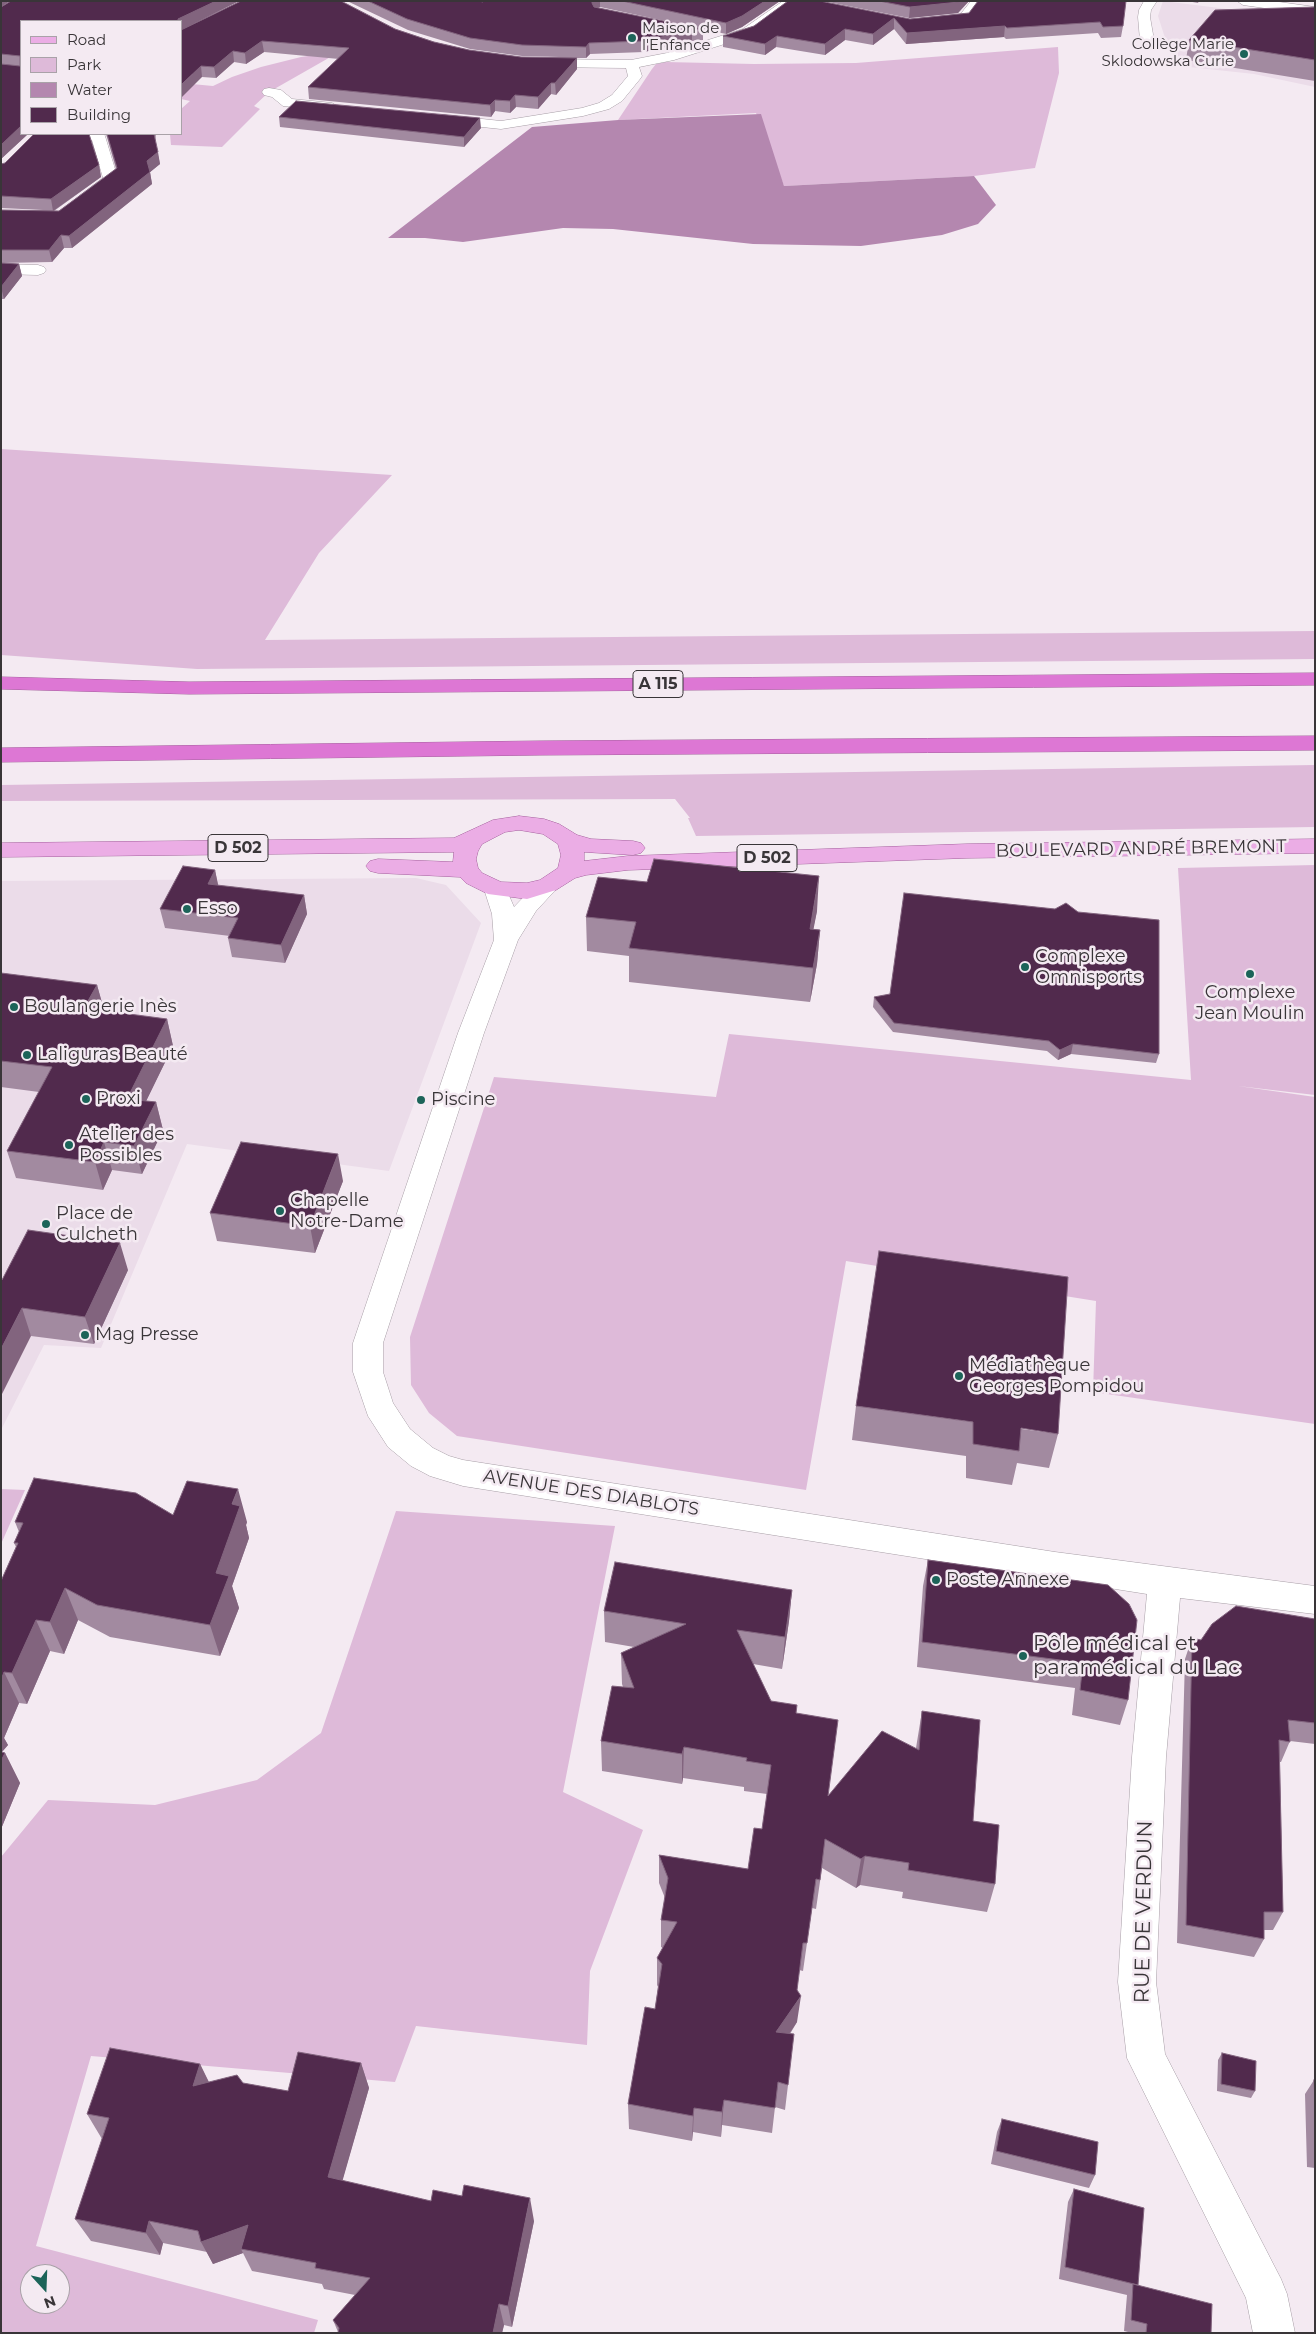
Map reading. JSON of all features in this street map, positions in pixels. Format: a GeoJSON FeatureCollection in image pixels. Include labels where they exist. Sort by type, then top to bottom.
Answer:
{"type":"FeatureCollection","features":[{"type":"Feature","properties":{"kind":"highway","name":"A 115"},"geometry":{"type":"LineString","coordinates":[[1,682],[199,688],[1315,679]]}},
{"type":"Feature","properties":{"kind":"highway"},"geometry":{"type":"LineString","coordinates":[[1,755],[550,748],[1315,743]]}},
{"type":"Feature","properties":{"kind":"main road"},"geometry":{"type":"LineString","coordinates":[[518,823],[536,824],[551,829],[569,840],[574,854],[572,864],[557,879],[527,891],[496,889],[478,881],[467,870],[464,859],[466,850],[474,839],[486,831],[501,825],[518,823]]}},
{"type":"Feature","properties":{"kind":"main road","name":"D 502"},"geometry":{"type":"LineString","coordinates":[[1,850],[404,847],[456,844],[474,839]]}},
{"type":"Feature","properties":{"kind":"main road","name":"BOULEVARD ANDRÉ BREMONT"},"geometry":{"type":"LineString","coordinates":[[569,840],[590,846],[631,848],[967,851]]}},
{"type":"Feature","properties":{"kind":"main road","name":"BOULEVARD ANDRÉ BREMONT"},"geometry":{"type":"LineString","coordinates":[[557,879],[584,868],[628,862],[967,851],[1315,846]]}},
{"type":"Feature","properties":{"kind":"main road","name":"D 502"},"geometry":{"type":"LineString","coordinates":[[1,869],[402,866],[467,870]]}},
{"type":"Feature","properties":{"kind":"street"},"geometry":{"type":"LineString","coordinates":[[918,23],[963,19],[978,1]]}},
{"type":"Feature","properties":{"kind":"street"},"geometry":{"type":"LineString","coordinates":[[1147,40],[1144,17],[1145,10],[1151,1]]}},
{"type":"Feature","properties":{"kind":"street"},"geometry":{"type":"LineString","coordinates":[[1243,1],[1315,11]]}},
{"type":"Feature","properties":{"kind":"street"},"geometry":{"type":"LineString","coordinates":[[530,63],[631,64],[669,57],[748,32],[794,2]]}},
{"type":"Feature","properties":{"kind":"street"},"geometry":{"type":"LineString","coordinates":[[702,34],[727,40]]}},
{"type":"Feature","properties":{"kind":"street"},"geometry":{"type":"LineString","coordinates":[[433,118],[502,125],[583,112],[604,106],[617,98],[635,76],[631,64]]}},
{"type":"Feature","properties":{"kind":"street"},"geometry":{"type":"LineString","coordinates":[[269,92],[276,93],[288,102],[343,108]]}},
{"type":"Feature","properties":{"kind":"street"},"geometry":{"type":"LineString","coordinates":[[73,207],[111,179],[98,136],[87,135]]}},
{"type":"Feature","properties":{"kind":"street"},"geometry":{"type":"LineString","coordinates":[[1,269],[38,270]]}},
{"type":"Feature","properties":{"kind":"street","name":"AVENUE DES DIABLOTS"},"geometry":{"type":"LineString","coordinates":[[557,879],[521,914],[506,940],[471,1033],[368,1343],[368,1372],[379,1407],[399,1438],[422,1457],[441,1467],[463,1473],[1165,1582],[1315,1600]]}},
{"type":"Feature","properties":{"kind":"street","name":"AVENUE DES DIABLOTS"},"geometry":{"type":"LineString","coordinates":[[496,889],[504,914],[506,940]]}},
{"type":"Feature","properties":{"kind":"street","name":"RUE DE VERDUN"},"geometry":{"type":"LineString","coordinates":[[1165,1582],[1149,1757],[1137,1982],[1146,2058],[1266,2294],[1274,2333]]}},
{"type":"Feature","properties":{"kind":"shaded area","name":"Collège Marie Sklodowska Curie"},"geometry":{"type":"Polygon","coordinates":[[[1163,1],[1315,20],[1315,87],[1254,74],[1180,66],[1166,41],[1158,16],[1163,1]]]}},
{"type":"Feature","properties":{"kind":"shaded area"},"geometry":{"type":"Polygon","coordinates":[[[416,878],[446,885],[481,923],[389,1171],[187,1144],[101,1348],[44,1345],[1,1430],[1,881],[416,878]]]}},
{"type":"Feature","properties":{"kind":"green space"},"geometry":{"type":"Polygon","coordinates":[[[1058,47],[1059,73],[1035,168],[974,176],[784,186],[756,113],[618,120],[656,64],[665,62],[754,64],[856,63],[1058,47]]]}},
{"type":"Feature","properties":{"kind":"green space"},"geometry":{"type":"Polygon","coordinates":[[[341,51],[269,92],[254,106],[260,109],[222,147],[171,145],[170,135],[182,135],[182,108],[190,101],[182,99],[182,83],[213,86],[261,67],[301,57],[341,51]]]}},
{"type":"Feature","properties":{"kind":"green space"},"geometry":{"type":"Polygon","coordinates":[[[1,449],[392,475],[319,553],[265,640],[1315,631],[1315,659],[197,669],[1,655],[1,449]]]}},
{"type":"Feature","properties":{"kind":"green space"},"geometry":{"type":"Polygon","coordinates":[[[1315,765],[1315,827],[696,836],[688,818],[690,818],[675,799],[1,801],[1,785],[1315,765]]]}},
{"type":"Feature","properties":{"kind":"green space"},"geometry":{"type":"Polygon","coordinates":[[[1315,865],[1315,1095],[1238,1086],[1315,1097],[1315,1424],[1093,1392],[1096,1301],[846,1261],[806,1490],[457,1436],[429,1413],[411,1385],[410,1337],[494,1077],[716,1097],[729,1034],[1191,1080],[1178,868],[1315,865]]]}},
{"type":"Feature","properties":{"kind":"green space"},"geometry":{"type":"Polygon","coordinates":[[[1,1489],[25,1490],[1,1544],[1,1489]]]}},
{"type":"Feature","properties":{"kind":"green space"},"geometry":{"type":"Polygon","coordinates":[[[396,1511],[615,1526],[563,1792],[643,1830],[590,1971],[587,2045],[416,2026],[395,2082],[91,2056],[36,2246],[318,2320],[314,2333],[1,2333],[1,1857],[48,1800],[155,1805],[257,1780],[321,1733],[396,1511]]]}},
{"type":"Feature","properties":{"kind":"water"},"geometry":{"type":"Polygon","coordinates":[[[761,114],[784,186],[974,176],[996,205],[978,224],[942,235],[861,246],[753,244],[613,229],[563,228],[463,242],[425,238],[388,238],[532,127],[618,120],[761,114]]]}},
{"type":"Feature","properties":{"kind":"building"},"geometry":{"type":"Polygon","coordinates":[[[11,1],[216,1],[178,20],[20,20],[20,56],[1,54],[1,7],[11,1]]]}},
{"type":"Feature","properties":{"kind":"building"},"geometry":{"type":"Polygon","coordinates":[[[241,1],[341,1],[395,29],[434,42],[469,50],[521,57],[577,58],[555,83],[551,83],[538,97],[515,95],[510,101],[495,100],[490,105],[308,87],[349,48],[262,41],[245,53],[233,51],[214,67],[201,66],[182,84],[182,30],[241,1]]]}},
{"type":"Feature","properties":{"kind":"building"},"geometry":{"type":"Polygon","coordinates":[[[368,1],[592,1],[594,7],[703,29],[644,41],[589,43],[586,47],[522,45],[470,38],[407,19],[368,1]]]}},
{"type":"Feature","properties":{"kind":"building"},"geometry":{"type":"Polygon","coordinates":[[[622,1],[765,1],[742,16],[726,23],[622,1]]]}},
{"type":"Feature","properties":{"kind":"building"},"geometry":{"type":"Polygon","coordinates":[[[788,1],[820,1],[910,19],[969,13],[978,1],[1126,1],[1123,26],[1103,27],[1100,22],[907,33],[894,18],[873,34],[845,29],[825,44],[777,36],[765,44],[723,36],[754,26],[788,1]]]}},
{"type":"Feature","properties":{"kind":"building"},"geometry":{"type":"Polygon","coordinates":[[[879,1],[960,1],[910,7],[879,1]]]}},
{"type":"Feature","properties":{"kind":"building"},"geometry":{"type":"Polygon","coordinates":[[[1315,7],[1315,60],[1189,40],[1215,10],[1315,7]]]}},
{"type":"Feature","properties":{"kind":"building"},"geometry":{"type":"Polygon","coordinates":[[[1,64],[20,66],[20,127],[1,145],[1,64]]]}},
{"type":"Feature","properties":{"kind":"building"},"geometry":{"type":"Polygon","coordinates":[[[296,101],[480,118],[464,137],[279,117],[296,101]]]}},
{"type":"Feature","properties":{"kind":"building"},"geometry":{"type":"Polygon","coordinates":[[[33,135],[89,135],[99,165],[51,199],[1,196],[1,164],[5,163],[33,135]]]}},
{"type":"Feature","properties":{"kind":"building"},"geometry":{"type":"Polygon","coordinates":[[[107,135],[154,135],[158,152],[147,161],[150,172],[69,236],[61,235],[49,250],[1,250],[1,210],[59,211],[117,168],[107,135]]]}},
{"type":"Feature","properties":{"kind":"building"},"geometry":{"type":"Polygon","coordinates":[[[1,263],[19,264],[1,287],[1,263]]]}},
{"type":"Feature","properties":{"kind":"building"},"geometry":{"type":"Polygon","coordinates":[[[654,859],[819,876],[810,929],[820,930],[813,968],[629,948],[636,922],[586,917],[598,877],[647,882],[654,859]]]}},
{"type":"Feature","properties":{"kind":"building"},"geometry":{"type":"Polygon","coordinates":[[[183,866],[215,870],[208,884],[304,895],[281,945],[228,938],[238,918],[160,909],[183,866]]]}},
{"type":"Feature","properties":{"kind":"building","name":"Complexe Omnisports"},"geometry":{"type":"Polygon","coordinates":[[[904,893],[1055,909],[1066,903],[1078,912],[1159,920],[1159,1054],[1073,1044],[1060,1050],[1049,1041],[894,1023],[874,997],[890,994],[904,893]]]}},
{"type":"Feature","properties":{"kind":"building"},"geometry":{"type":"Polygon","coordinates":[[[1,973],[97,985],[84,1008],[167,1019],[127,1099],[156,1102],[134,1146],[104,1142],[95,1162],[7,1151],[52,1067],[1,1061],[1,973]]]}},
{"type":"Feature","properties":{"kind":"building"},"geometry":{"type":"Polygon","coordinates":[[[241,1142],[338,1154],[310,1226],[210,1213],[241,1142]]]}},
{"type":"Feature","properties":{"kind":"building"},"geometry":{"type":"Polygon","coordinates":[[[28,1230],[120,1243],[85,1317],[22,1308],[1,1349],[1,1280],[28,1230]]]}},
{"type":"Feature","properties":{"kind":"building","name":"Médiathèque Georges Pompidou"},"geometry":{"type":"Polygon","coordinates":[[[879,1251],[1068,1277],[1058,1434],[1021,1428],[1019,1451],[973,1444],[973,1422],[856,1406],[879,1251]]]}},
{"type":"Feature","properties":{"kind":"building"},"geometry":{"type":"Polygon","coordinates":[[[34,1478],[136,1493],[173,1515],[187,1481],[238,1489],[232,1504],[240,1506],[216,1573],[229,1576],[210,1625],[97,1605],[65,1588],[50,1622],[36,1620],[12,1673],[4,1672],[1,1680],[1,1581],[18,1543],[14,1543],[23,1523],[15,1522],[34,1478]]]}},
{"type":"Feature","properties":{"kind":"building","name":"Pôle médical et paramédical du Lac"},"geometry":{"type":"Polygon","coordinates":[[[928,1560],[1108,1585],[1129,1604],[1137,1620],[1128,1700],[1080,1690],[1083,1663],[922,1642],[928,1560]]]}},
{"type":"Feature","properties":{"kind":"building"},"geometry":{"type":"Polygon","coordinates":[[[615,1562],[792,1590],[785,1637],[737,1630],[771,1701],[797,1705],[796,1713],[838,1720],[828,1796],[882,1731],[919,1750],[922,1711],[980,1720],[973,1821],[999,1825],[995,1884],[908,1870],[909,1863],[865,1856],[861,1859],[825,1839],[820,1880],[816,1879],[807,1943],[803,1943],[797,1990],[801,1996],[776,2032],[794,2034],[788,2085],[778,2082],[775,2108],[724,2100],[722,2112],[694,2108],[693,2116],[628,2104],[645,2007],[655,2009],[662,1964],[657,1958],[677,1922],[661,1920],[668,1878],[659,1855],[748,1869],[754,1828],[762,1829],[771,1765],[746,1761],[747,1758],[684,1747],[682,1754],[601,1741],[612,1686],[634,1688],[621,1653],[686,1624],[604,1611],[615,1562]]]}},
{"type":"Feature","properties":{"kind":"building"},"geometry":{"type":"Polygon","coordinates":[[[1236,1606],[1315,1619],[1315,1723],[1288,1720],[1290,1742],[1279,1740],[1283,1912],[1264,1912],[1264,1939],[1186,1925],[1192,1638],[1201,1640],[1212,1624],[1236,1606]]]}},
{"type":"Feature","properties":{"kind":"building"},"geometry":{"type":"Polygon","coordinates":[[[1,1752],[5,1753],[1,1761],[1,1752]]]}},
{"type":"Feature","properties":{"kind":"building"},"geometry":{"type":"Polygon","coordinates":[[[110,2048],[200,2064],[193,2086],[237,2075],[243,2083],[288,2091],[298,2052],[361,2063],[328,2177],[431,2201],[433,2190],[462,2196],[464,2185],[530,2198],[508,2306],[499,2304],[493,2333],[338,2333],[339,2328],[333,2320],[370,2278],[315,2268],[316,2263],[241,2249],[248,2225],[201,2242],[198,2231],[149,2221],[146,2233],[75,2219],[109,2118],[87,2114],[110,2048]]]}},
{"type":"Feature","properties":{"kind":"building"},"geometry":{"type":"Polygon","coordinates":[[[1222,2053],[1256,2061],[1255,2091],[1221,2084],[1222,2053]]]}},
{"type":"Feature","properties":{"kind":"building"},"geometry":{"type":"Polygon","coordinates":[[[1002,2119],[1098,2142],[1095,2175],[996,2151],[1002,2119]]]}},
{"type":"Feature","properties":{"kind":"building"},"geometry":{"type":"Polygon","coordinates":[[[1074,2189],[1144,2208],[1138,2285],[1065,2267],[1074,2189]]]}},
{"type":"Feature","properties":{"kind":"building"},"geometry":{"type":"Polygon","coordinates":[[[1133,2284],[1212,2304],[1211,2333],[1146,2333],[1147,2324],[1131,2320],[1133,2284]]]}},
{"type":"Feature","properties":{"kind":"place","name":"Maison de l'Enfance"},"geometry":{"type":"Point","coordinates":[632,38]}},
{"type":"Feature","properties":{"kind":"place","name":"Collège Marie Sklodowska Curie"},"geometry":{"type":"Point","coordinates":[1244,54]}},
{"type":"Feature","properties":{"kind":"place","name":"Esso"},"geometry":{"type":"Point","coordinates":[187,909]}},
{"type":"Feature","properties":{"kind":"place","name":"Complexe Omnisports"},"geometry":{"type":"Point","coordinates":[1025,967]}},
{"type":"Feature","properties":{"kind":"place","name":"Complexe Jean Moulin"},"geometry":{"type":"Point","coordinates":[1250,974]}},
{"type":"Feature","properties":{"kind":"place","name":"Boulangerie Inès"},"geometry":{"type":"Point","coordinates":[14,1007]}},
{"type":"Feature","properties":{"kind":"place","name":"Laliguras Beauté"},"geometry":{"type":"Point","coordinates":[27,1055]}},
{"type":"Feature","properties":{"kind":"place","name":"Proxi"},"geometry":{"type":"Point","coordinates":[86,1099]}},
{"type":"Feature","properties":{"kind":"place","name":"Piscine"},"geometry":{"type":"Point","coordinates":[421,1100]}},
{"type":"Feature","properties":{"kind":"place","name":"Atelier des Possibles"},"geometry":{"type":"Point","coordinates":[69,1145]}},
{"type":"Feature","properties":{"kind":"place","name":"Chapelle Notre-Dame"},"geometry":{"type":"Point","coordinates":[280,1211]}},
{"type":"Feature","properties":{"kind":"place","name":"Place de Culcheth"},"geometry":{"type":"Point","coordinates":[46,1224]}},
{"type":"Feature","properties":{"kind":"place","name":"Mag Presse"},"geometry":{"type":"Point","coordinates":[85,1335]}},
{"type":"Feature","properties":{"kind":"place","name":"Médiathèque Georges Pompidou"},"geometry":{"type":"Point","coordinates":[959,1376]}},
{"type":"Feature","properties":{"kind":"place","name":"Poste Annexe"},"geometry":{"type":"Point","coordinates":[936,1580]}},
{"type":"Feature","properties":{"kind":"place","name":"Pôle médical et paramédical du Lac"},"geometry":{"type":"Point","coordinates":[1023,1656]}}]}
